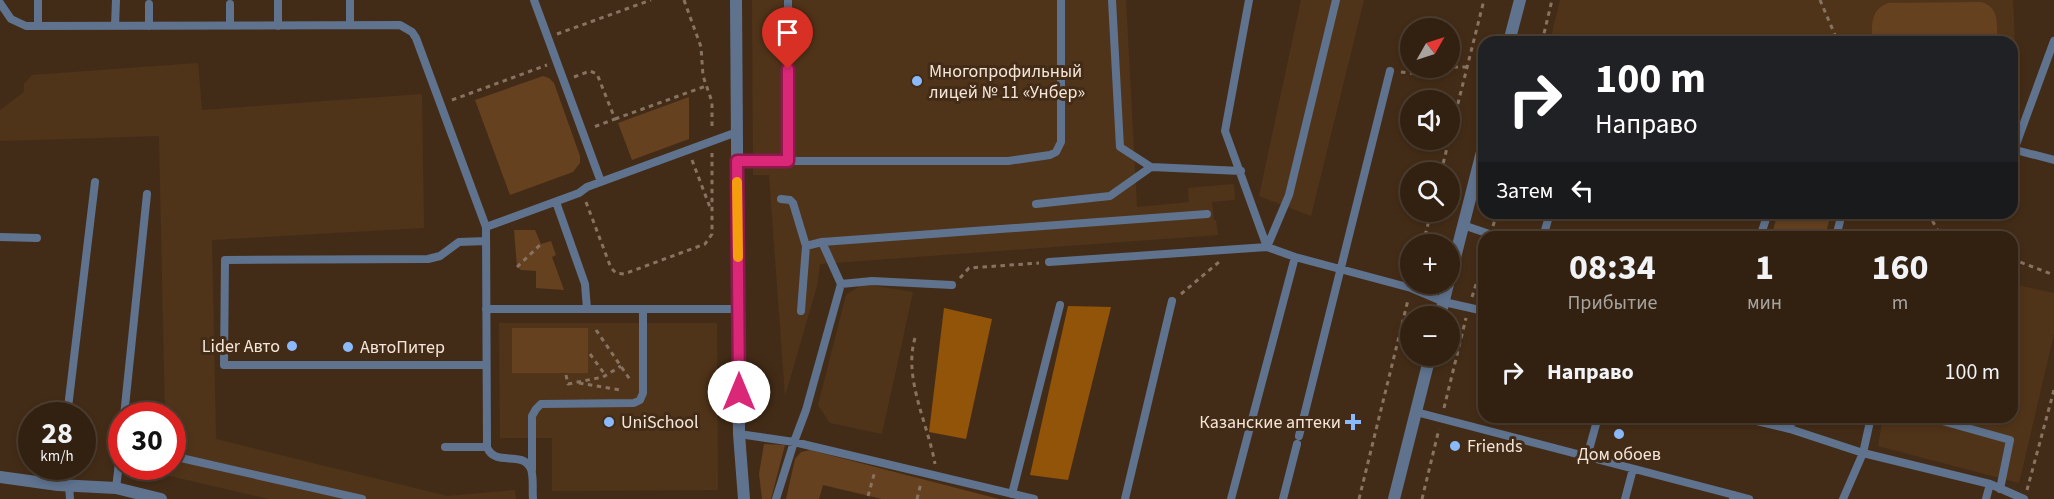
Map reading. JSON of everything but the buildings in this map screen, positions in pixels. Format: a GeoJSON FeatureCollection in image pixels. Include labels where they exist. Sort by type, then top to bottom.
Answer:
{"type":"FeatureCollection","features":[{"type":"Feature","properties":{"kind":"street"},"geometry":{"type":"LineString","coordinates":[[736,0],[739,434],[744,499]]}},
{"type":"Feature","properties":{"kind":"street"},"geometry":{"type":"LineString","coordinates":[[1511,36],[1520,0]]}},
{"type":"Feature","properties":{"kind":"street"},"geometry":{"type":"LineString","coordinates":[[1460,237],[1478,167]]}},
{"type":"Feature","properties":{"kind":"street"},"geometry":{"type":"LineString","coordinates":[[1443,306],[1446,294]]}},
{"type":"Feature","properties":{"kind":"street"},"geometry":{"type":"LineString","coordinates":[[1394,499],[1428,366]]}},
{"type":"Feature","properties":{"kind":"street"},"geometry":{"type":"LineString","coordinates":[[0,477],[64,485],[116,488],[161,499]]}},
{"type":"Feature","properties":{"kind":"lane"},"geometry":{"type":"LineString","coordinates":[[38,0],[38,26]]}},
{"type":"Feature","properties":{"kind":"lane"},"geometry":{"type":"LineString","coordinates":[[116,0],[116,26]]}},
{"type":"Feature","properties":{"kind":"lane"},"geometry":{"type":"LineString","coordinates":[[278,0],[278,26]]}},
{"type":"Feature","properties":{"kind":"lane"},"geometry":{"type":"LineString","coordinates":[[350,0],[350,26]]}},
{"type":"Feature","properties":{"kind":"lane"},"geometry":{"type":"LineString","coordinates":[[534,0],[601,182]]}},
{"type":"Feature","properties":{"kind":"lane"},"geometry":{"type":"LineString","coordinates":[[788,0],[788,161]]}},
{"type":"Feature","properties":{"kind":"lane"},"geometry":{"type":"LineString","coordinates":[[737,161],[1015,160],[1050,155],[1056,152],[1061,142],[1061,0]]}},
{"type":"Feature","properties":{"kind":"lane"},"geometry":{"type":"LineString","coordinates":[[1112,0],[1120,147],[1151,168],[1240,171]]}},
{"type":"Feature","properties":{"kind":"lane"},"geometry":{"type":"LineString","coordinates":[[1249,0],[1225,130],[1267,247]]}},
{"type":"Feature","properties":{"kind":"lane"},"geometry":{"type":"LineString","coordinates":[[1267,247],[1289,195],[1336,0]]}},
{"type":"Feature","properties":{"kind":"lane"},"geometry":{"type":"LineString","coordinates":[[0,3],[11,19],[26,26],[400,25],[408,29],[416,38],[486,227],[487,447],[490,453],[497,458],[523,461],[530,467],[532,477]]}},
{"type":"Feature","properties":{"kind":"lane"},"geometry":{"type":"LineString","coordinates":[[149,4],[149,26]]}},
{"type":"Feature","properties":{"kind":"lane"},"geometry":{"type":"LineString","coordinates":[[230,4],[230,26]]}},
{"type":"Feature","properties":{"kind":"lane"},"geometry":{"type":"LineString","coordinates":[[2018,136],[2054,41]]}},
{"type":"Feature","properties":{"kind":"lane"},"geometry":{"type":"LineString","coordinates":[[1283,499],[1390,71]]}},
{"type":"Feature","properties":{"kind":"lane"},"geometry":{"type":"LineString","coordinates":[[486,227],[737,132]]}},
{"type":"Feature","properties":{"kind":"lane"},"geometry":{"type":"LineString","coordinates":[[2018,150],[2054,160]]}},
{"type":"Feature","properties":{"kind":"lane"},"geometry":{"type":"LineString","coordinates":[[1036,204],[1110,196],[1151,168]]}},
{"type":"Feature","properties":{"kind":"lane"},"geometry":{"type":"LineString","coordinates":[[69,402],[95,182]]}},
{"type":"Feature","properties":{"kind":"lane"},"geometry":{"type":"LineString","coordinates":[[125,402],[147,194]]}},
{"type":"Feature","properties":{"kind":"lane"},"geometry":{"type":"LineString","coordinates":[[781,199],[793,203],[806,246],[801,311]]}},
{"type":"Feature","properties":{"kind":"lane"},"geometry":{"type":"LineString","coordinates":[[556,202],[585,284],[587,309]]}},
{"type":"Feature","properties":{"kind":"lane"},"geometry":{"type":"LineString","coordinates":[[806,246],[822,242],[1207,214]]}},
{"type":"Feature","properties":{"kind":"lane"},"geometry":{"type":"LineString","coordinates":[[1463,225],[1480,231]]}},
{"type":"Feature","properties":{"kind":"lane"},"geometry":{"type":"LineString","coordinates":[[0,237],[37,238]]}},
{"type":"Feature","properties":{"kind":"lane"},"geometry":{"type":"LineString","coordinates":[[486,241],[459,242],[440,256],[428,259],[225,260],[225,365],[486,365]]}},
{"type":"Feature","properties":{"kind":"lane"},"geometry":{"type":"LineString","coordinates":[[777,499],[806,410],[841,284],[822,242]]}},
{"type":"Feature","properties":{"kind":"lane"},"geometry":{"type":"LineString","coordinates":[[1049,262],[1267,247],[1295,257],[1400,285]]}},
{"type":"Feature","properties":{"kind":"lane"},"geometry":{"type":"LineString","coordinates":[[1231,499],[1295,257]]}},
{"type":"Feature","properties":{"kind":"lane"},"geometry":{"type":"LineString","coordinates":[[841,284],[872,281],[952,285]]}},
{"type":"Feature","properties":{"kind":"lane"},"geometry":{"type":"LineString","coordinates":[[1425,294],[1444,302],[1478,310]]}},
{"type":"Feature","properties":{"kind":"lane"},"geometry":{"type":"LineString","coordinates":[[1125,499],[1172,301]]}},
{"type":"Feature","properties":{"kind":"lane"},"geometry":{"type":"LineString","coordinates":[[1012,494],[1060,304]]}},
{"type":"Feature","properties":{"kind":"lane"},"geometry":{"type":"LineString","coordinates":[[486,309],[738,309]]}},
{"type":"Feature","properties":{"kind":"lane"},"geometry":{"type":"LineString","coordinates":[[532,499],[532,416],[538,406],[545,403],[634,403],[642,397],[643,309]]}},
{"type":"Feature","properties":{"kind":"lane"},"geometry":{"type":"LineString","coordinates":[[1416,412],[1733,497],[1749,499]]}},
{"type":"Feature","properties":{"kind":"lane"},"geometry":{"type":"LineString","coordinates":[[1587,457],[1596,423]]}},
{"type":"Feature","properties":{"kind":"lane"},"geometry":{"type":"LineString","coordinates":[[1765,423],[1863,453],[1990,484],[2024,499]]}},
{"type":"Feature","properties":{"kind":"lane"},"geometry":{"type":"LineString","coordinates":[[1790,429],[1791,423]]}},
{"type":"Feature","properties":{"kind":"lane"},"geometry":{"type":"LineString","coordinates":[[1842,499],[1863,453],[1870,423]]}},
{"type":"Feature","properties":{"kind":"lane"},"geometry":{"type":"LineString","coordinates":[[1949,423],[2010,440],[2000,489]]}},
{"type":"Feature","properties":{"kind":"lane"},"geometry":{"type":"LineString","coordinates":[[739,434],[794,442],[1034,499]]}},
{"type":"Feature","properties":{"kind":"lane"},"geometry":{"type":"LineString","coordinates":[[445,447],[487,447]]}},
{"type":"Feature","properties":{"kind":"lane"},"geometry":{"type":"LineString","coordinates":[[186,459],[362,499]]}},
{"type":"Feature","properties":{"kind":"lane"},"geometry":{"type":"LineString","coordinates":[[1625,499],[1633,469]]}},
{"type":"Feature","properties":{"kind":"lane"},"geometry":{"type":"LineString","coordinates":[[63,480],[70,499]]}},
{"type":"Feature","properties":{"kind":"lane"},"geometry":{"type":"LineString","coordinates":[[116,488],[117,480]]}},
{"type":"Feature","properties":{"kind":"lane"},"geometry":{"type":"LineString","coordinates":[[1986,499],[1990,484]]}},
{"type":"Feature","properties":{"kind":"path"},"geometry":{"type":"LineString","coordinates":[[548,38],[651,0]]}},
{"type":"Feature","properties":{"kind":"path"},"geometry":{"type":"LineString","coordinates":[[582,192],[613,272],[619,274],[705,244],[710,240],[712,234],[712,102],[703,76],[701,46],[684,0]]}},
{"type":"Feature","properties":{"kind":"path"},"geometry":{"type":"LineString","coordinates":[[1460,95],[1484,0]]}},
{"type":"Feature","properties":{"kind":"path"},"geometry":{"type":"LineString","coordinates":[[1543,36],[1552,0]]}},
{"type":"Feature","properties":{"kind":"path"},"geometry":{"type":"LineString","coordinates":[[1820,0],[1835,36]]}},
{"type":"Feature","properties":{"kind":"path"},"geometry":{"type":"LineString","coordinates":[[450,100],[557,61]]}},
{"type":"Feature","properties":{"kind":"path"},"geometry":{"type":"LineString","coordinates":[[1390,71],[1428,75],[1450,68],[1467,67]]}},
{"type":"Feature","properties":{"kind":"path"},"geometry":{"type":"LineString","coordinates":[[564,80],[587,72],[595,72],[615,119]]}},
{"type":"Feature","properties":{"kind":"path"},"geometry":{"type":"LineString","coordinates":[[582,131],[706,85]]}},
{"type":"Feature","properties":{"kind":"path"},"geometry":{"type":"LineString","coordinates":[[688,150],[712,213]]}},
{"type":"Feature","properties":{"kind":"path"},"geometry":{"type":"LineString","coordinates":[[517,267],[541,244]]}},
{"type":"Feature","properties":{"kind":"path"},"geometry":{"type":"LineString","coordinates":[[1172,301],[1235,249]]}},
{"type":"Feature","properties":{"kind":"path"},"geometry":{"type":"LineString","coordinates":[[2018,260],[2054,275]]}},
{"type":"Feature","properties":{"kind":"path"},"geometry":{"type":"LineString","coordinates":[[952,285],[969,268],[1049,262]]}},
{"type":"Feature","properties":{"kind":"path"},"geometry":{"type":"LineString","coordinates":[[1422,499],[1478,279]]}},
{"type":"Feature","properties":{"kind":"path"},"geometry":{"type":"LineString","coordinates":[[1359,499],[1410,294]]}},
{"type":"Feature","properties":{"kind":"path"},"geometry":{"type":"LineString","coordinates":[[596,330],[642,397]]}},
{"type":"Feature","properties":{"kind":"path"},"geometry":{"type":"LineString","coordinates":[[915,338],[910,354],[916,390],[931,442],[937,476]]}},
{"type":"Feature","properties":{"kind":"path"},"geometry":{"type":"LineString","coordinates":[[590,354],[606,376]]}},
{"type":"Feature","properties":{"kind":"path"},"geometry":{"type":"LineString","coordinates":[[566,375],[568,384],[575,383],[606,376],[621,366]]}},
{"type":"Feature","properties":{"kind":"path"},"geometry":{"type":"LineString","coordinates":[[575,383],[625,391],[636,387]]}},
{"type":"Feature","properties":{"kind":"path"},"geometry":{"type":"LineString","coordinates":[[2024,499],[2054,390]]}},
{"type":"Feature","properties":{"kind":"path"},"geometry":{"type":"LineString","coordinates":[[868,496],[878,462]]}},
{"type":"Feature","properties":{"kind":"path"},"geometry":{"type":"LineString","coordinates":[[918,499],[923,473]]}},
{"type":"Feature","properties":{"kind":"shaded area","name":"Многопрофильный лицей № 11 «Унбер»"},"geometry":{"type":"Polygon","coordinates":[[[752,0],[1126,0],[1137,207],[1189,202],[1188,188],[1234,184],[1235,200],[1212,202],[1218,235],[820,264],[817,286],[785,396],[769,175],[753,175],[752,0]]]}},
{"type":"Feature","properties":{"kind":"shaded area"},"geometry":{"type":"Polygon","coordinates":[[[1301,0],[1364,0],[1311,216],[1259,196],[1301,0]]]}},
{"type":"Feature","properties":{"kind":"shaded area"},"geometry":{"type":"Polygon","coordinates":[[[1560,0],[2013,0],[2015,36],[1551,36],[1560,0]]]}},
{"type":"Feature","properties":{"kind":"shaded area"},"geometry":{"type":"Polygon","coordinates":[[[1981,2],[1992,8],[1996,18],[1997,36],[1872,36],[1875,14],[1888,3],[1981,2]]]}},
{"type":"Feature","properties":{"kind":"shaded area"},"geometry":{"type":"Polygon","coordinates":[[[198,63],[202,110],[422,94],[424,228],[212,240],[216,439],[447,496],[515,490],[516,499],[269,499],[186,480],[186,402],[165,402],[159,136],[0,141],[0,110],[24,92],[24,84],[32,75],[198,63]]]}},
{"type":"Feature","properties":{"kind":"shaded area"},"geometry":{"type":"Polygon","coordinates":[[[543,76],[554,83],[580,156],[580,163],[573,172],[510,195],[475,100],[543,76]]]}},
{"type":"Feature","properties":{"kind":"shaded area"},"geometry":{"type":"Polygon","coordinates":[[[689,97],[689,139],[632,160],[618,123],[689,97]]]}},
{"type":"Feature","properties":{"kind":"shaded area"},"geometry":{"type":"Polygon","coordinates":[[[1776,219],[1829,221],[1826,231],[1773,231],[1776,219]]]}},
{"type":"Feature","properties":{"kind":"shaded area"},"geometry":{"type":"Polygon","coordinates":[[[514,230],[535,230],[541,244],[551,241],[556,255],[552,257],[564,290],[536,288],[536,271],[521,270],[517,267],[514,230]]]}},
{"type":"Feature","properties":{"kind":"shaded area"},"geometry":{"type":"Polygon","coordinates":[[[863,284],[913,292],[882,434],[830,423],[818,405],[846,295],[863,284]]]}},
{"type":"Feature","properties":{"kind":"shaded area"},"geometry":{"type":"Polygon","coordinates":[[[2018,285],[2054,293],[2054,334],[2019,483],[1878,446],[1882,423],[2018,423],[2018,285]]]}},
{"type":"Feature","properties":{"kind":"shaded area"},"geometry":{"type":"Polygon","coordinates":[[[1068,306],[1111,307],[1068,480],[1030,475],[1068,306]]]}},
{"type":"Feature","properties":{"kind":"shaded area"},"geometry":{"type":"Polygon","coordinates":[[[944,308],[992,319],[966,439],[929,432],[944,308]]]}},
{"type":"Feature","properties":{"kind":"shaded area","name":"UniSchool"},"geometry":{"type":"Polygon","coordinates":[[[499,323],[717,323],[718,490],[552,491],[552,438],[500,438],[499,323]]]}},
{"type":"Feature","properties":{"kind":"shaded area"},"geometry":{"type":"Polygon","coordinates":[[[512,328],[588,328],[588,373],[512,373],[512,328]]]}},
{"type":"Feature","properties":{"kind":"shaded area"},"geometry":{"type":"Polygon","coordinates":[[[764,444],[785,445],[771,499],[762,499],[759,474],[764,444]]]}},
{"type":"Feature","properties":{"kind":"shaded area"},"geometry":{"type":"Polygon","coordinates":[[[810,450],[999,499],[882,499],[823,485],[819,499],[786,499],[795,459],[801,452],[810,450]]]}},
{"type":"Feature","properties":{"kind":"slow traffic"},"geometry":{"type":"LineString","coordinates":[[737,182],[738,257]]}},
{"type":"Feature","properties":{"kind":"place","name":"Многопрофильный лицей № 11 «Унбер»"},"geometry":{"type":"Point","coordinates":[917,81]}},
{"type":"Feature","properties":{"kind":"place","name":"Lider Авто"},"geometry":{"type":"Point","coordinates":[292,346]}},
{"type":"Feature","properties":{"kind":"place","name":"АвтоПитер"},"geometry":{"type":"Point","coordinates":[348,347]}},
{"type":"Feature","properties":{"kind":"place","name":"UniSchool"},"geometry":{"type":"Point","coordinates":[609,422]}},
{"type":"Feature","properties":{"kind":"place","name":"Казанские аптеки"},"geometry":{"type":"Point","coordinates":[1353,422]}},
{"type":"Feature","properties":{"kind":"place","name":"Дом обоев"},"geometry":{"type":"Point","coordinates":[1619,434]}},
{"type":"Feature","properties":{"kind":"place","name":"Friends"},"geometry":{"type":"Point","coordinates":[1455,446]}},
{"type":"Feature","properties":{"kind":"route"},"geometry":{"type":"LineString","coordinates":[[739,392],[737,161],[788,161],[788,69]]}}]}
